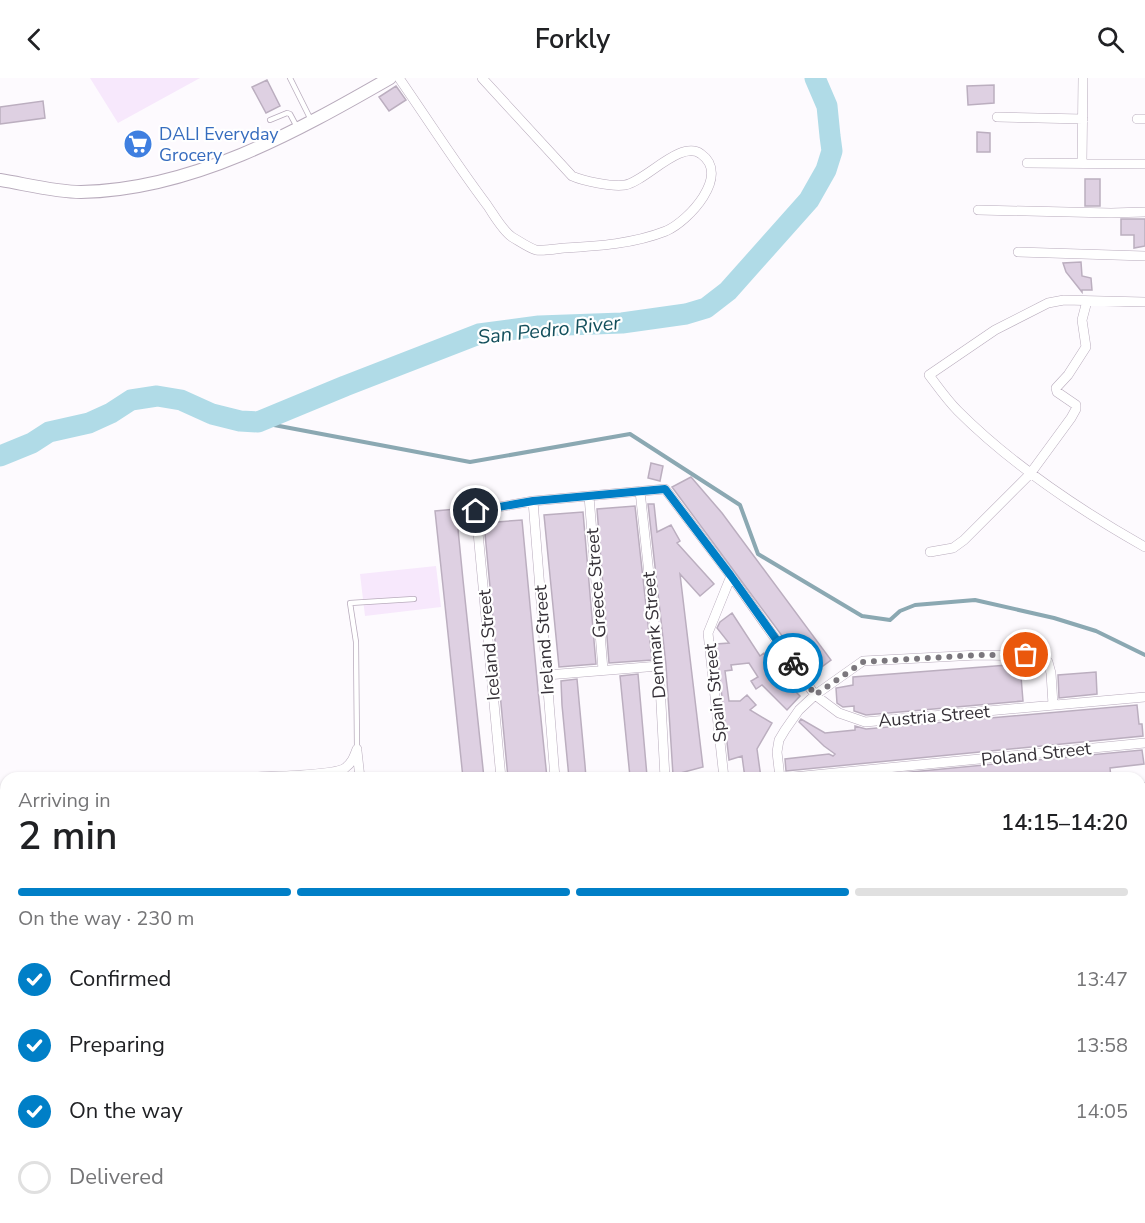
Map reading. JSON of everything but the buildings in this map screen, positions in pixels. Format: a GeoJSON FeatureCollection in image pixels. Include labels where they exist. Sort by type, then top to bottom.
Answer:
{"type":"FeatureCollection","features":[{"type":"Feature","properties":{"kind":"street"},"geometry":{"type":"LineString","coordinates":[[0,180],[80,192],[151,185],[202,170],[312,123],[390,78]]}},
{"type":"Feature","properties":{"kind":"street"},"geometry":{"type":"LineString","coordinates":[[399,78],[474,188],[510,235],[536,250],[614,245],[668,230],[695,208],[711,183],[710,162],[700,152],[692,150],[677,154],[653,171],[627,185],[572,176],[483,78]]}},
{"type":"Feature","properties":{"kind":"street"},"geometry":{"type":"LineString","coordinates":[[1082,163],[1083,78]]}},
{"type":"Feature","properties":{"kind":"street"},"geometry":{"type":"LineString","coordinates":[[997,117],[1083,119]]}},
{"type":"Feature","properties":{"kind":"street"},"geometry":{"type":"LineString","coordinates":[[1027,163],[1145,164]]}},
{"type":"Feature","properties":{"kind":"street"},"geometry":{"type":"LineString","coordinates":[[978,210],[1145,212]]}},
{"type":"Feature","properties":{"kind":"street"},"geometry":{"type":"LineString","coordinates":[[1018,252],[1145,256]]}},
{"type":"Feature","properties":{"kind":"street"},"geometry":{"type":"LineString","coordinates":[[1145,302],[1064,300],[1048,303],[995,330],[929,375],[957,410],[1030,474],[1097,520],[1145,547]]}},
{"type":"Feature","properties":{"kind":"street"},"geometry":{"type":"LineString","coordinates":[[930,552],[953,548],[1030,474],[1076,409],[1076,405],[1057,392],[1056,388],[1068,375],[1086,347],[1082,320],[1087,302]]}},
{"type":"Feature","properties":{"kind":"street","name":"Austria Street"},"geometry":{"type":"LineString","coordinates":[[476,511],[533,501],[665,489],[731,576],[815,695],[839,713],[865,722],[1145,697]]}},
{"type":"Feature","properties":{"kind":"street","name":"Denmark Street"},"geometry":{"type":"LineString","coordinates":[[640,491],[659,666],[665,772]]}},
{"type":"Feature","properties":{"kind":"street","name":"Greece Street"},"geometry":{"type":"LineString","coordinates":[[589,496],[603,670]]}},
{"type":"Feature","properties":{"kind":"street","name":"Ireland Street"},"geometry":{"type":"LineString","coordinates":[[533,501],[555,772]]}},
{"type":"Feature","properties":{"kind":"street","name":"Iceland Street"},"geometry":{"type":"LineString","coordinates":[[476,511],[500,772]]}},
{"type":"Feature","properties":{"kind":"street","name":"Spain Street"},"geometry":{"type":"LineString","coordinates":[[723,772],[708,633],[731,576]]}},
{"type":"Feature","properties":{"kind":"street"},"geometry":{"type":"LineString","coordinates":[[780,772],[777,752],[779,740],[799,710],[815,695],[863,662],[978,655],[1039,656],[1048,662],[1053,705]]}},
{"type":"Feature","properties":{"kind":"street"},"geometry":{"type":"LineString","coordinates":[[547,675],[659,666]]}},
{"type":"Feature","properties":{"kind":"street","name":"Poland Street"},"geometry":{"type":"LineString","coordinates":[[843,772],[1145,743]]}},
{"type":"Feature","properties":{"kind":"street"},"geometry":{"type":"LineString","coordinates":[[327,772],[343,770],[352,762],[357,749]]}},
{"type":"Feature","properties":{"kind":"street"},"geometry":{"type":"LineString","coordinates":[[357,749],[359,772]]}},
{"type":"Feature","properties":{"kind":"lane"},"geometry":{"type":"LineString","coordinates":[[290,78],[312,123]]}},
{"type":"Feature","properties":{"kind":"lane"},"geometry":{"type":"LineString","coordinates":[[270,120],[285,113],[290,114],[298,129]]}},
{"type":"Feature","properties":{"kind":"lane"},"geometry":{"type":"LineString","coordinates":[[357,749],[356,642],[350,603],[414,599]]}},
{"type":"Feature","properties":{"kind":"shaded area"},"geometry":{"type":"Polygon","coordinates":[[[90,78],[200,78],[118,123],[90,78]]]}},
{"type":"Feature","properties":{"kind":"shaded area"},"geometry":{"type":"Polygon","coordinates":[[[436,566],[441,607],[365,616],[360,574],[436,566]]]}},
{"type":"Feature","properties":{"kind":"waterway","name":"San Pedro River"},"geometry":{"type":"LineString","coordinates":[[0,456],[32,443],[49,432],[89,423],[131,400],[157,396],[181,400],[212,414],[240,421],[258,422],[479,334],[539,326],[622,323],[686,314],[706,308],[728,291],[809,200],[826,170],[832,151],[827,106],[815,78]]}},
{"type":"Feature","properties":{"kind":"waterway"},"geometry":{"type":"LineString","coordinates":[[258,422],[470,462],[630,434],[740,505],[758,554],[862,616],[890,620],[900,611],[915,605],[975,600],[1054,618],[1096,631],[1145,655]]}},
{"type":"Feature","properties":{"kind":"way so far"},"geometry":{"type":"LineString","coordinates":[[793,663],[815,695],[863,662],[931,657],[1026,655]]}},
{"type":"Feature","properties":{"kind":"place","name":"DALI Everyday Grocery"},"geometry":{"type":"Point","coordinates":[138,144]}},
{"type":"Feature","properties":{"kind":"route"},"geometry":{"type":"LineString","coordinates":[[476,511],[533,501],[665,489],[793,663]]}}]}
